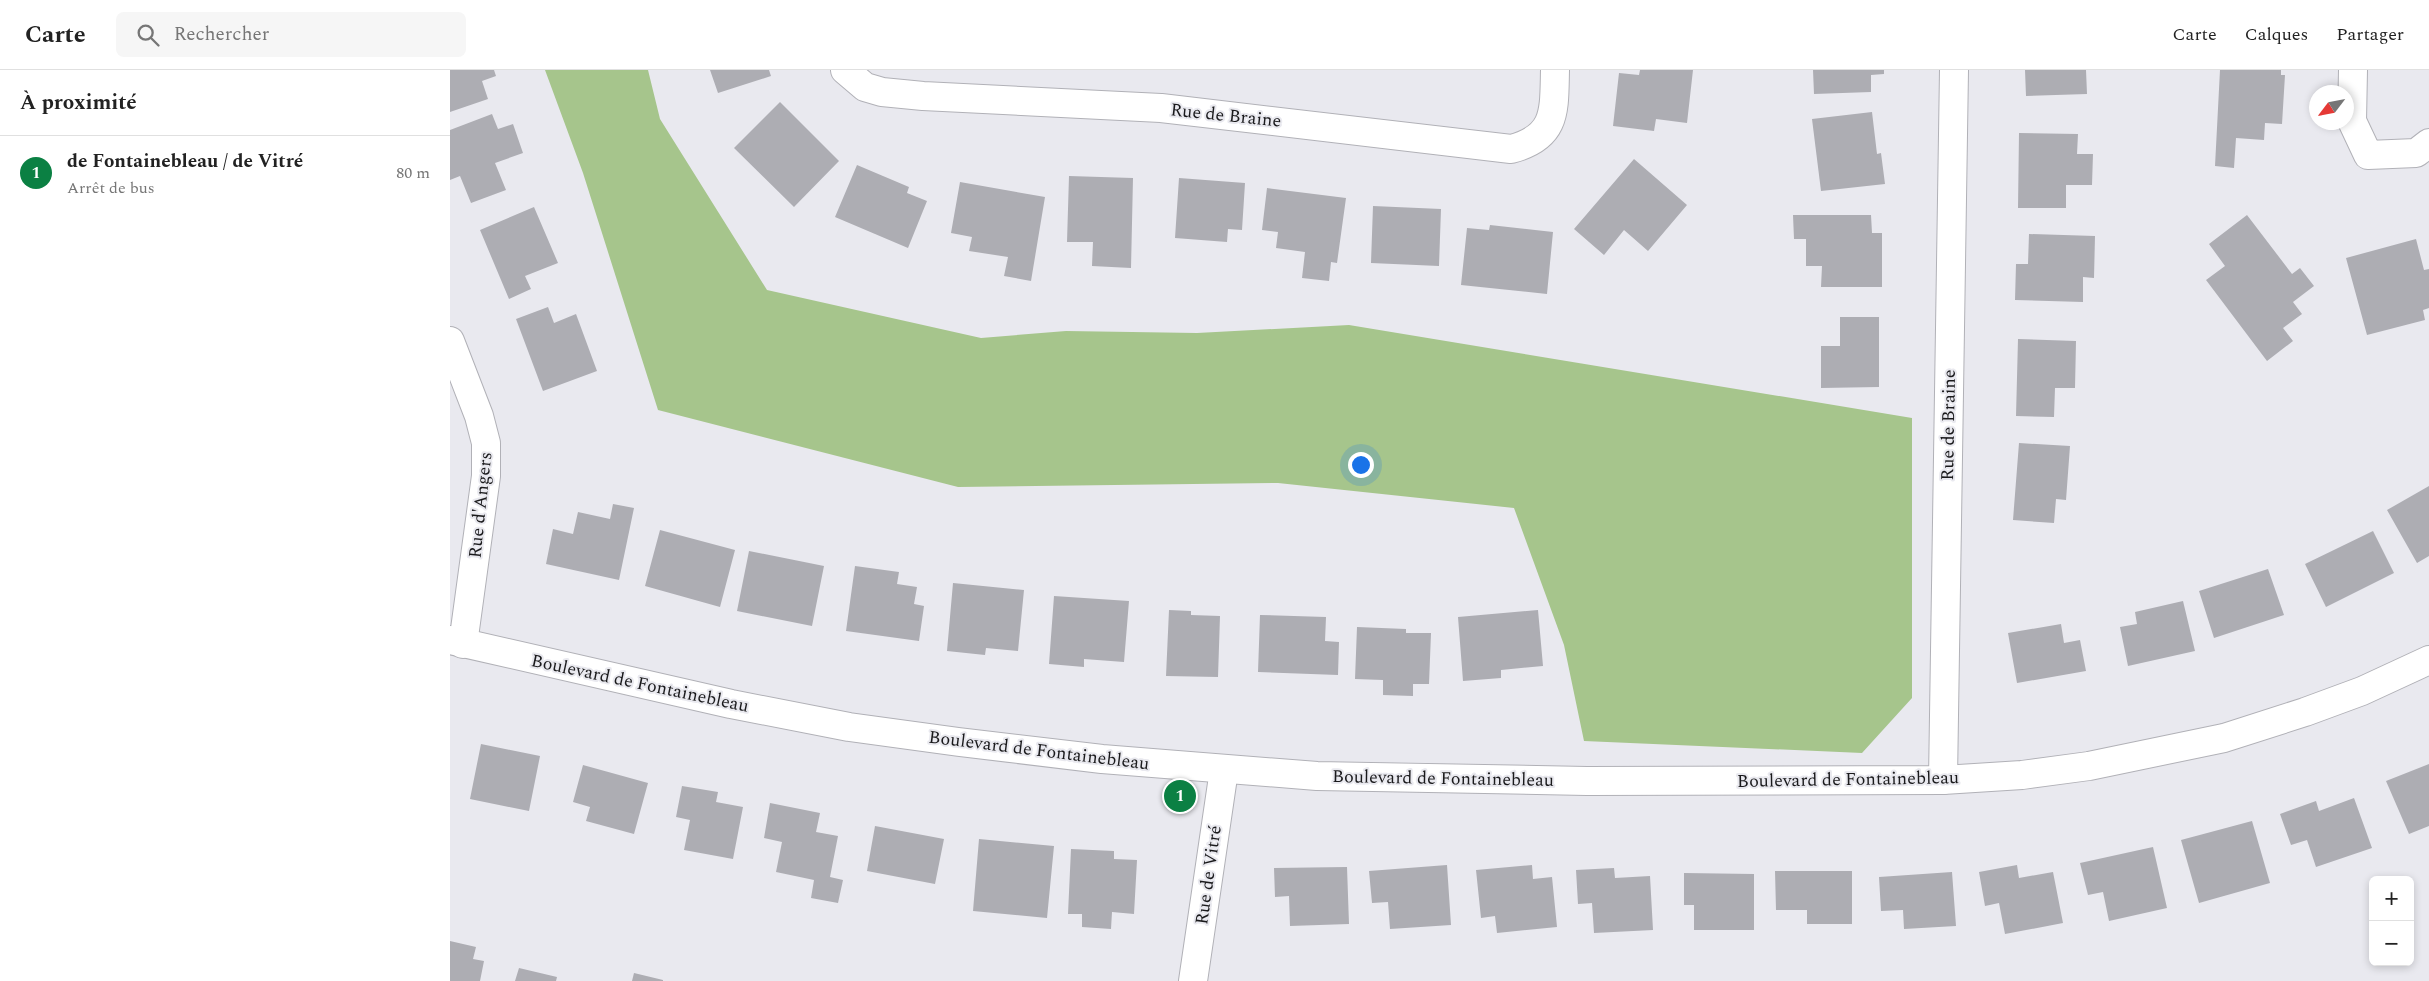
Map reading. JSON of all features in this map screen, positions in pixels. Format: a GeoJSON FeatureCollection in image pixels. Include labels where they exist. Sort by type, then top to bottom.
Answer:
{"type":"FeatureCollection","features":[{"type":"Feature","properties":{"kind":"street","name":"Rue de Braine"},"geometry":{"type":"LineString","coordinates":[[845,70],[865,87],[882,92],[923,96],[1160,108],[1511,150],[1538,139],[1546,128],[1553,114],[1555,70]]}},
{"type":"Feature","properties":{"kind":"street","name":"Rue de Braine"},"geometry":{"type":"LineString","coordinates":[[1943,780],[1954,70]]}},
{"type":"Feature","properties":{"kind":"street"},"geometry":{"type":"LineString","coordinates":[[2353,70],[2352,121],[2368,155],[2416,153],[2429,143]]}},
{"type":"Feature","properties":{"kind":"street","name":"Rue d'Angers"},"geometry":{"type":"LineString","coordinates":[[450,341],[479,416],[486,443],[486,476],[457,642]]}},
{"type":"Feature","properties":{"kind":"street","name":"Boulevard de Fontainebleau"},"geometry":{"type":"LineString","coordinates":[[457,642],[721,702],[849,727],[1029,751],[1224,770],[1317,776],[1557,781],[1943,780],[2022,775],[2089,766],[2224,738],[2354,694],[2429,660]]}},
{"type":"Feature","properties":{"kind":"street","name":"Rue de Vitré"},"geometry":{"type":"LineString","coordinates":[[1193,981],[1224,770]]}},
{"type":"Feature","properties":{"kind":"green space"},"geometry":{"type":"Polygon","coordinates":[[[545,70],[648,70],[660,119],[767,290],[981,338],[1066,331],[1197,333],[1349,325],[1912,418],[1912,698],[1862,753],[1584,741],[1564,645],[1514,508],[1278,483],[958,487],[658,410],[583,173],[545,70]]]}},
{"type":"Feature","properties":{"kind":"building"},"geometry":{"type":"Polygon","coordinates":[[[450,70],[494,70],[496,76],[482,81],[488,99],[450,112],[450,70]]]}},
{"type":"Feature","properties":{"kind":"building"},"geometry":{"type":"Polygon","coordinates":[[[710,70],[769,70],[771,76],[718,93],[710,70]]]}},
{"type":"Feature","properties":{"kind":"building"},"geometry":{"type":"Polygon","coordinates":[[[1640,70],[1693,70],[1687,123],[1656,119],[1654,131],[1613,126],[1619,73],[1639,75],[1640,70]]]}},
{"type":"Feature","properties":{"kind":"building"},"geometry":{"type":"Polygon","coordinates":[[[1813,70],[1884,70],[1884,74],[1871,75],[1871,92],[1814,94],[1813,70]]]}},
{"type":"Feature","properties":{"kind":"building"},"geometry":{"type":"Polygon","coordinates":[[[2025,70],[2086,70],[2087,94],[2026,96],[2025,70]]]}},
{"type":"Feature","properties":{"kind":"building"},"geometry":{"type":"Polygon","coordinates":[[[2220,70],[2281,70],[2281,75],[2285,75],[2282,124],[2265,123],[2264,140],[2236,138],[2234,168],[2215,166],[2220,70]]]}},
{"type":"Feature","properties":{"kind":"building"},"geometry":{"type":"Polygon","coordinates":[[[780,102],[839,161],[794,207],[734,148],[780,102]]]}},
{"type":"Feature","properties":{"kind":"building"},"geometry":{"type":"Polygon","coordinates":[[[1872,112],[1877,154],[1881,153],[1885,184],[1821,191],[1812,119],[1872,112]]]}},
{"type":"Feature","properties":{"kind":"building"},"geometry":{"type":"Polygon","coordinates":[[[492,114],[498,129],[513,124],[523,153],[495,163],[506,190],[471,203],[460,176],[450,180],[450,130],[492,114]]]}},
{"type":"Feature","properties":{"kind":"building"},"geometry":{"type":"Polygon","coordinates":[[[2019,133],[2078,134],[2077,154],[2093,154],[2092,185],[2066,185],[2066,208],[2018,208],[2019,133]]]}},
{"type":"Feature","properties":{"kind":"building"},"geometry":{"type":"Polygon","coordinates":[[[1634,159],[1687,205],[1648,251],[1624,230],[1604,255],[1574,229],[1634,159]]]}},
{"type":"Feature","properties":{"kind":"building"},"geometry":{"type":"Polygon","coordinates":[[[857,165],[909,187],[907,193],[927,201],[908,248],[835,217],[857,165]]]}},
{"type":"Feature","properties":{"kind":"building"},"geometry":{"type":"Polygon","coordinates":[[[1069,176],[1133,178],[1131,268],[1092,266],[1093,242],[1067,242],[1069,176]]]}},
{"type":"Feature","properties":{"kind":"building"},"geometry":{"type":"Polygon","coordinates":[[[1179,178],[1245,183],[1242,230],[1228,229],[1227,242],[1175,238],[1179,178]]]}},
{"type":"Feature","properties":{"kind":"building"},"geometry":{"type":"Polygon","coordinates":[[[960,182],[1045,197],[1031,281],[1004,276],[1008,257],[969,251],[972,237],[951,233],[960,182]]]}},
{"type":"Feature","properties":{"kind":"building"},"geometry":{"type":"Polygon","coordinates":[[[1267,188],[1346,198],[1337,263],[1331,262],[1329,281],[1302,278],[1305,252],[1276,248],[1278,232],[1262,230],[1267,188]]]}},
{"type":"Feature","properties":{"kind":"building"},"geometry":{"type":"Polygon","coordinates":[[[1373,206],[1441,209],[1439,266],[1371,263],[1373,206]]]}},
{"type":"Feature","properties":{"kind":"building"},"geometry":{"type":"Polygon","coordinates":[[[534,207],[558,263],[525,276],[531,289],[509,299],[480,230],[534,207]]]}},
{"type":"Feature","properties":{"kind":"building"},"geometry":{"type":"Polygon","coordinates":[[[1793,215],[1871,215],[1872,233],[1882,233],[1882,287],[1821,287],[1822,266],[1806,266],[1806,239],[1794,239],[1793,215]]]}},
{"type":"Feature","properties":{"kind":"building"},"geometry":{"type":"Polygon","coordinates":[[[2247,215],[2292,274],[2300,268],[2314,286],[2293,302],[2302,314],[2283,328],[2293,341],[2267,361],[2206,280],[2225,266],[2209,244],[2247,215]]]}},
{"type":"Feature","properties":{"kind":"building"},"geometry":{"type":"Polygon","coordinates":[[[1490,225],[1553,232],[1547,294],[1461,285],[1467,228],[1489,230],[1490,225]]]}},
{"type":"Feature","properties":{"kind":"building"},"geometry":{"type":"Polygon","coordinates":[[[2029,234],[2095,236],[2094,278],[2083,277],[2083,302],[2015,300],[2016,264],[2028,264],[2029,234]]]}},
{"type":"Feature","properties":{"kind":"building"},"geometry":{"type":"Polygon","coordinates":[[[2416,239],[2424,270],[2429,269],[2429,308],[2423,310],[2425,320],[2367,335],[2346,258],[2416,239]]]}},
{"type":"Feature","properties":{"kind":"building"},"geometry":{"type":"Polygon","coordinates":[[[548,307],[554,323],[576,314],[597,371],[543,391],[516,319],[548,307]]]}},
{"type":"Feature","properties":{"kind":"building"},"geometry":{"type":"Polygon","coordinates":[[[1840,317],[1879,317],[1879,387],[1821,388],[1821,346],[1840,346],[1840,317]]]}},
{"type":"Feature","properties":{"kind":"building"},"geometry":{"type":"Polygon","coordinates":[[[2018,339],[2076,341],[2075,388],[2055,388],[2054,417],[2016,416],[2018,339]]]}},
{"type":"Feature","properties":{"kind":"building"},"geometry":{"type":"Polygon","coordinates":[[[2019,443],[2070,446],[2066,500],[2056,499],[2054,523],[2013,520],[2019,443]]]}},
{"type":"Feature","properties":{"kind":"building"},"geometry":{"type":"Polygon","coordinates":[[[2429,486],[2429,556],[2417,563],[2387,510],[2429,486]]]}},
{"type":"Feature","properties":{"kind":"building"},"geometry":{"type":"Polygon","coordinates":[[[613,504],[634,508],[619,580],[546,564],[553,529],[573,534],[578,512],[610,519],[613,504]]]}},
{"type":"Feature","properties":{"kind":"building"},"geometry":{"type":"Polygon","coordinates":[[[660,530],[735,550],[720,607],[645,586],[660,530]]]}},
{"type":"Feature","properties":{"kind":"building"},"geometry":{"type":"Polygon","coordinates":[[[2373,531],[2394,573],[2326,607],[2305,564],[2373,531]]]}},
{"type":"Feature","properties":{"kind":"building"},"geometry":{"type":"Polygon","coordinates":[[[749,551],[824,566],[812,626],[737,611],[749,551]]]}},
{"type":"Feature","properties":{"kind":"building"},"geometry":{"type":"Polygon","coordinates":[[[855,566],[899,572],[897,584],[917,587],[914,604],[924,606],[919,641],[846,631],[855,566]]]}},
{"type":"Feature","properties":{"kind":"building"},"geometry":{"type":"Polygon","coordinates":[[[2268,569],[2284,615],[2214,638],[2199,591],[2268,569]]]}},
{"type":"Feature","properties":{"kind":"building"},"geometry":{"type":"Polygon","coordinates":[[[953,583],[1024,590],[1018,651],[986,648],[985,655],[947,651],[953,583]]]}},
{"type":"Feature","properties":{"kind":"building"},"geometry":{"type":"Polygon","coordinates":[[[1054,596],[1129,601],[1124,662],[1084,659],[1084,667],[1049,664],[1054,596]]]}},
{"type":"Feature","properties":{"kind":"building"},"geometry":{"type":"Polygon","coordinates":[[[2183,601],[2195,651],[2128,666],[2120,627],[2137,624],[2135,612],[2183,601]]]}},
{"type":"Feature","properties":{"kind":"building"},"geometry":{"type":"Polygon","coordinates":[[[1169,610],[1191,611],[1191,615],[1220,616],[1218,677],[1166,676],[1169,610]]]}},
{"type":"Feature","properties":{"kind":"building"},"geometry":{"type":"Polygon","coordinates":[[[1538,610],[1543,666],[1501,670],[1501,678],[1463,681],[1458,617],[1538,610]]]}},
{"type":"Feature","properties":{"kind":"building"},"geometry":{"type":"Polygon","coordinates":[[[1260,615],[1326,617],[1325,641],[1339,642],[1338,675],[1258,672],[1260,615]]]}},
{"type":"Feature","properties":{"kind":"building"},"geometry":{"type":"Polygon","coordinates":[[[2061,624],[2064,643],[2080,640],[2086,671],[2017,683],[2008,633],[2061,624]]]}},
{"type":"Feature","properties":{"kind":"building"},"geometry":{"type":"Polygon","coordinates":[[[1357,627],[1406,629],[1406,633],[1431,633],[1429,684],[1413,684],[1413,696],[1383,695],[1383,680],[1355,679],[1357,627]]]}},
{"type":"Feature","properties":{"kind":"building"},"geometry":{"type":"Polygon","coordinates":[[[481,744],[540,756],[529,811],[470,799],[481,744]]]}},
{"type":"Feature","properties":{"kind":"building"},"geometry":{"type":"Polygon","coordinates":[[[2429,764],[2429,826],[2409,834],[2386,781],[2429,764]]]}},
{"type":"Feature","properties":{"kind":"building"},"geometry":{"type":"Polygon","coordinates":[[[583,765],[648,783],[634,834],[586,821],[590,807],[573,802],[583,765]]]}},
{"type":"Feature","properties":{"kind":"building"},"geometry":{"type":"Polygon","coordinates":[[[682,786],[718,792],[716,802],[743,807],[733,859],[684,850],[690,820],[676,817],[682,786]]]}},
{"type":"Feature","properties":{"kind":"building"},"geometry":{"type":"Polygon","coordinates":[[[2354,798],[2372,848],[2316,867],[2307,840],[2291,845],[2280,814],[2316,801],[2319,811],[2354,798]]]}},
{"type":"Feature","properties":{"kind":"building"},"geometry":{"type":"Polygon","coordinates":[[[770,803],[820,813],[816,832],[838,836],[830,877],[843,880],[838,903],[811,898],[814,880],[776,872],[782,842],[764,838],[770,803]]]}},
{"type":"Feature","properties":{"kind":"building"},"geometry":{"type":"Polygon","coordinates":[[[2252,821],[2270,883],[2199,903],[2181,840],[2252,821]]]}},
{"type":"Feature","properties":{"kind":"building"},"geometry":{"type":"Polygon","coordinates":[[[875,826],[944,839],[935,884],[867,871],[875,826]]]}},
{"type":"Feature","properties":{"kind":"building"},"geometry":{"type":"Polygon","coordinates":[[[979,839],[1054,846],[1047,918],[973,911],[979,839]]]}},
{"type":"Feature","properties":{"kind":"building"},"geometry":{"type":"Polygon","coordinates":[[[2153,847],[2167,908],[2109,921],[2103,892],[2088,895],[2080,863],[2153,847]]]}},
{"type":"Feature","properties":{"kind":"building"},"geometry":{"type":"Polygon","coordinates":[[[1071,849],[1114,851],[1114,859],[1137,860],[1134,914],[1112,912],[1111,929],[1082,927],[1082,914],[1068,914],[1071,849]]]}},
{"type":"Feature","properties":{"kind":"building"},"geometry":{"type":"Polygon","coordinates":[[[1447,865],[1451,925],[1390,929],[1388,902],[1372,903],[1369,871],[1447,865]]]}},
{"type":"Feature","properties":{"kind":"building"},"geometry":{"type":"Polygon","coordinates":[[[1532,865],[1533,879],[1552,877],[1557,927],[1497,933],[1495,916],[1481,918],[1476,870],[1532,865]]]}},
{"type":"Feature","properties":{"kind":"building"},"geometry":{"type":"Polygon","coordinates":[[[2017,865],[2019,878],[2053,872],[2063,923],[2005,934],[1999,903],[1985,906],[1979,872],[2017,865]]]}},
{"type":"Feature","properties":{"kind":"building"},"geometry":{"type":"Polygon","coordinates":[[[1347,867],[1349,924],[1290,926],[1289,896],[1275,897],[1274,868],[1347,867]]]}},
{"type":"Feature","properties":{"kind":"building"},"geometry":{"type":"Polygon","coordinates":[[[1614,868],[1615,878],[1650,876],[1653,930],[1594,933],[1592,903],[1578,904],[1576,870],[1614,868]]]}},
{"type":"Feature","properties":{"kind":"building"},"geometry":{"type":"Polygon","coordinates":[[[1775,871],[1852,871],[1852,924],[1807,924],[1807,910],[1776,910],[1775,871]]]}},
{"type":"Feature","properties":{"kind":"building"},"geometry":{"type":"Polygon","coordinates":[[[1952,872],[1956,926],[1904,929],[1903,910],[1881,911],[1879,877],[1952,872]]]}},
{"type":"Feature","properties":{"kind":"building"},"geometry":{"type":"Polygon","coordinates":[[[1684,873],[1754,874],[1754,930],[1694,930],[1694,905],[1684,905],[1684,873]]]}},
{"type":"Feature","properties":{"kind":"building"},"geometry":{"type":"Polygon","coordinates":[[[450,941],[476,947],[473,959],[484,961],[480,981],[450,981],[450,941]]]}},
{"type":"Feature","properties":{"kind":"building"},"geometry":{"type":"Polygon","coordinates":[[[519,968],[557,977],[556,981],[515,981],[519,968]]]}},
{"type":"Feature","properties":{"kind":"building"},"geometry":{"type":"Polygon","coordinates":[[[634,973],[663,980],[663,981],[632,981],[634,973]]]}},
{"type":"Feature","properties":{"kind":"place","name":"de Fontainebleau / de Vitré"},"geometry":{"type":"Point","coordinates":[1180,796]}}]}
